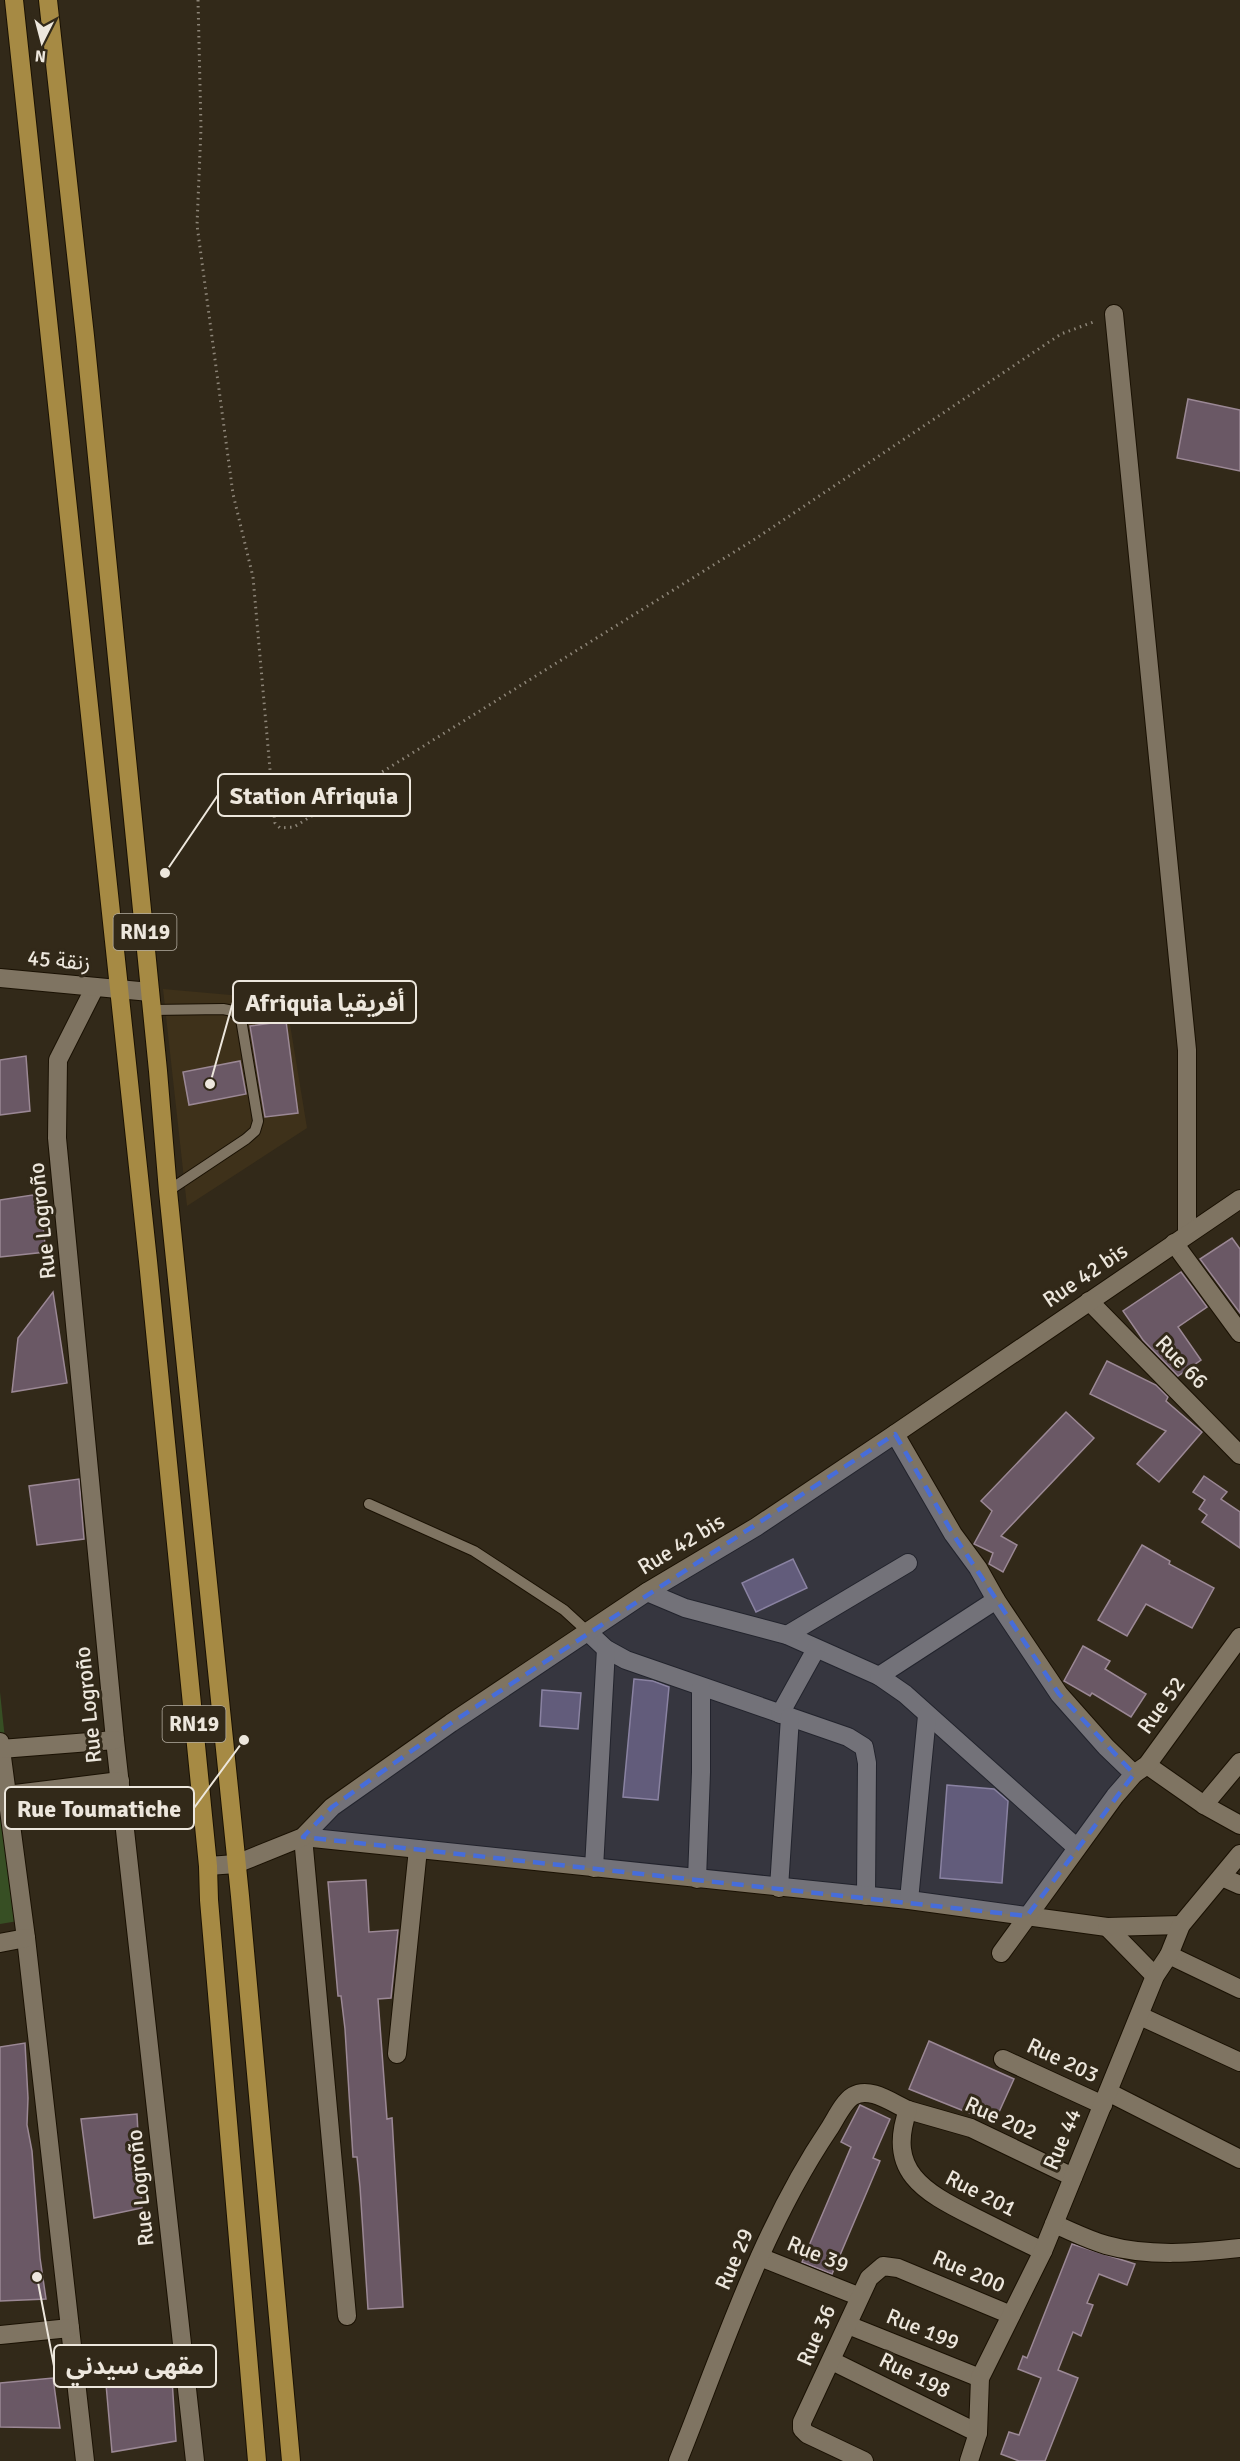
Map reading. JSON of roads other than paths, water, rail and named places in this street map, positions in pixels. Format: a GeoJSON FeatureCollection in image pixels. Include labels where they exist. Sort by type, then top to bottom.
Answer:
{"type":"FeatureCollection","features":[{"type":"Feature","properties":{"kind":"main road","name":"RN19"},"geometry":{"type":"LineString","coordinates":[[14,0],[117,989],[148,1261],[208,1866],[257,2461]]}},
{"type":"Feature","properties":{"kind":"main road","name":"RN19"},"geometry":{"type":"LineString","coordinates":[[48,0],[85,336],[151,1001],[236,1864],[291,2461]]}},
{"type":"Feature","properties":{"kind":"street"},"geometry":{"type":"LineString","coordinates":[[1114,314],[1187,1050],[1180,1239],[1240,1333]]}},
{"type":"Feature","properties":{"kind":"street","name":"زنقة 45"},"geometry":{"type":"LineString","coordinates":[[0,978],[117,989],[151,1001]]}},
{"type":"Feature","properties":{"kind":"street","name":"Rue Logroño"},"geometry":{"type":"LineString","coordinates":[[95,987],[58,1060],[57,1127],[115,1740],[195,2461]]}},
{"type":"Feature","properties":{"kind":"street","name":"Rue 42 bis"},"geometry":{"type":"LineString","coordinates":[[208,1866],[236,1864],[303,1837],[314,1823],[356,1789],[647,1592],[756,1527],[1180,1239],[1238,1205]]}},
{"type":"Feature","properties":{"kind":"street","name":"Rue 66"},"geometry":{"type":"LineString","coordinates":[[1089,1301],[1240,1455]]}},
{"type":"Feature","properties":{"kind":"street"},"geometry":{"type":"LineString","coordinates":[[895,1434],[953,1534],[978,1568],[996,1600],[1059,1694],[1106,1747],[1140,1769],[1240,1825]]}},
{"type":"Feature","properties":{"kind":"street"},"geometry":{"type":"LineString","coordinates":[[787,1635],[908,1563]]}},
{"type":"Feature","properties":{"kind":"street"},"geometry":{"type":"LineString","coordinates":[[647,1592],[685,1608],[787,1635],[879,1676],[905,1694],[1076,1847]]}},
{"type":"Feature","properties":{"kind":"street"},"geometry":{"type":"LineString","coordinates":[[879,1676],[996,1600]]}},
{"type":"Feature","properties":{"kind":"street"},"geometry":{"type":"LineString","coordinates":[[588,1632],[606,1649],[626,1660],[848,1737],[864,1747],[867,1752],[866,1896]]}},
{"type":"Feature","properties":{"kind":"street","name":"Rue 52"},"geometry":{"type":"LineString","coordinates":[[1027,1916],[1076,1847],[1115,1796],[1140,1769],[1240,1637]]}},
{"type":"Feature","properties":{"kind":"street"},"geometry":{"type":"LineString","coordinates":[[594,1868],[606,1649]]}},
{"type":"Feature","properties":{"kind":"street"},"geometry":{"type":"LineString","coordinates":[[779,1888],[785,1715],[816,1649]]}},
{"type":"Feature","properties":{"kind":"street"},"geometry":{"type":"LineString","coordinates":[[697,1879],[701,1687]]}},
{"type":"Feature","properties":{"kind":"street"},"geometry":{"type":"LineString","coordinates":[[909,1900],[927,1716]]}},
{"type":"Feature","properties":{"kind":"street"},"geometry":{"type":"LineString","coordinates":[[1,1749],[115,1740]]}},
{"type":"Feature","properties":{"kind":"street"},"geometry":{"type":"LineString","coordinates":[[0,1742],[26,1938],[85,2461]]}},
{"type":"Feature","properties":{"kind":"street"},"geometry":{"type":"LineString","coordinates":[[1204,1805],[1240,1762]]}},
{"type":"Feature","properties":{"kind":"street"},"geometry":{"type":"LineString","coordinates":[[7,1795],[120,1781]]}},
{"type":"Feature","properties":{"kind":"street"},"geometry":{"type":"LineString","coordinates":[[347,2316],[303,1837],[909,1900],[1107,1927],[1181,1925]]}},
{"type":"Feature","properties":{"kind":"street"},"geometry":{"type":"LineString","coordinates":[[397,2054],[418,1849]]}},
{"type":"Feature","properties":{"kind":"street","name":"Rue 44"},"geometry":{"type":"LineString","coordinates":[[969,2461],[978,2433],[980,2378],[1043,2251],[1155,1976],[1169,1955],[1181,1925],[1240,1854]]}},
{"type":"Feature","properties":{"kind":"street"},"geometry":{"type":"LineString","coordinates":[[1222,1877],[1240,1885]]}},
{"type":"Feature","properties":{"kind":"street"},"geometry":{"type":"LineString","coordinates":[[1001,1953],[1027,1916]]}},
{"type":"Feature","properties":{"kind":"street"},"geometry":{"type":"LineString","coordinates":[[1107,1927],[1155,1976]]}},
{"type":"Feature","properties":{"kind":"street"},"geometry":{"type":"LineString","coordinates":[[0,1943],[26,1938]]}},
{"type":"Feature","properties":{"kind":"street"},"geometry":{"type":"LineString","coordinates":[[1169,1955],[1240,1989]]}},
{"type":"Feature","properties":{"kind":"street"},"geometry":{"type":"LineString","coordinates":[[1140,2016],[1240,2062]]}},
{"type":"Feature","properties":{"kind":"street","name":"Rue 203"},"geometry":{"type":"LineString","coordinates":[[1003,2058],[1106,2099],[1240,2159]]}},
{"type":"Feature","properties":{"kind":"street","name":"Rue 29"},"geometry":{"type":"LineString","coordinates":[[678,2461],[777,2218],[821,2141],[851,2097],[863,2092],[908,2110]]}},
{"type":"Feature","properties":{"kind":"street","name":"Rue 202"},"geometry":{"type":"LineString","coordinates":[[908,2110],[971,2128],[1073,2177]]}},
{"type":"Feature","properties":{"kind":"street","name":"Rue 201"},"geometry":{"type":"LineString","coordinates":[[908,2110],[902,2125],[901,2146],[905,2163],[925,2191],[1043,2251]]}},
{"type":"Feature","properties":{"kind":"street"},"geometry":{"type":"LineString","coordinates":[[1054,2224],[1105,2245],[1124,2249],[1188,2252],[1240,2248]]}},
{"type":"Feature","properties":{"kind":"street","name":"Rue 39"},"geometry":{"type":"LineString","coordinates":[[760,2257],[858,2296]]}},
{"type":"Feature","properties":{"kind":"street","name":"Rue 36"},"geometry":{"type":"LineString","coordinates":[[864,2461],[807,2434],[802,2429],[802,2422],[848,2325],[858,2296],[875,2270],[883,2266],[910,2272]]}},
{"type":"Feature","properties":{"kind":"street","name":"Rue 200"},"geometry":{"type":"LineString","coordinates":[[910,2272],[1011,2315]]}},
{"type":"Feature","properties":{"kind":"street","name":"Rue 199"},"geometry":{"type":"LineString","coordinates":[[848,2325],[980,2378]]}},
{"type":"Feature","properties":{"kind":"street"},"geometry":{"type":"LineString","coordinates":[[0,2335],[70,2328]]}},
{"type":"Feature","properties":{"kind":"street","name":"Rue 198"},"geometry":{"type":"LineString","coordinates":[[832,2361],[978,2433]]}},
{"type":"Feature","properties":{"kind":"lane"},"geometry":{"type":"LineString","coordinates":[[151,1001],[233,1011],[241,1019],[258,1121],[255,1131],[246,1139],[168,1191]]}},
{"type":"Feature","properties":{"kind":"lane"},"geometry":{"type":"LineString","coordinates":[[369,1504],[474,1551],[564,1610],[588,1632]]}},
{"type":"Feature","properties":{"kind":"place","name":"Station Afriquia"},"geometry":{"type":"Point","coordinates":[165,873]}},
{"type":"Feature","properties":{"kind":"place","name":"Afriquia أفريقيا"},"geometry":{"type":"Point","coordinates":[210,1084]}},
{"type":"Feature","properties":{"kind":"place","name":"Rue Toumatiche"},"geometry":{"type":"Point","coordinates":[244,1740]}},
{"type":"Feature","properties":{"kind":"place","name":"مقهى سيدني"},"geometry":{"type":"Point","coordinates":[37,2277]}}]}
